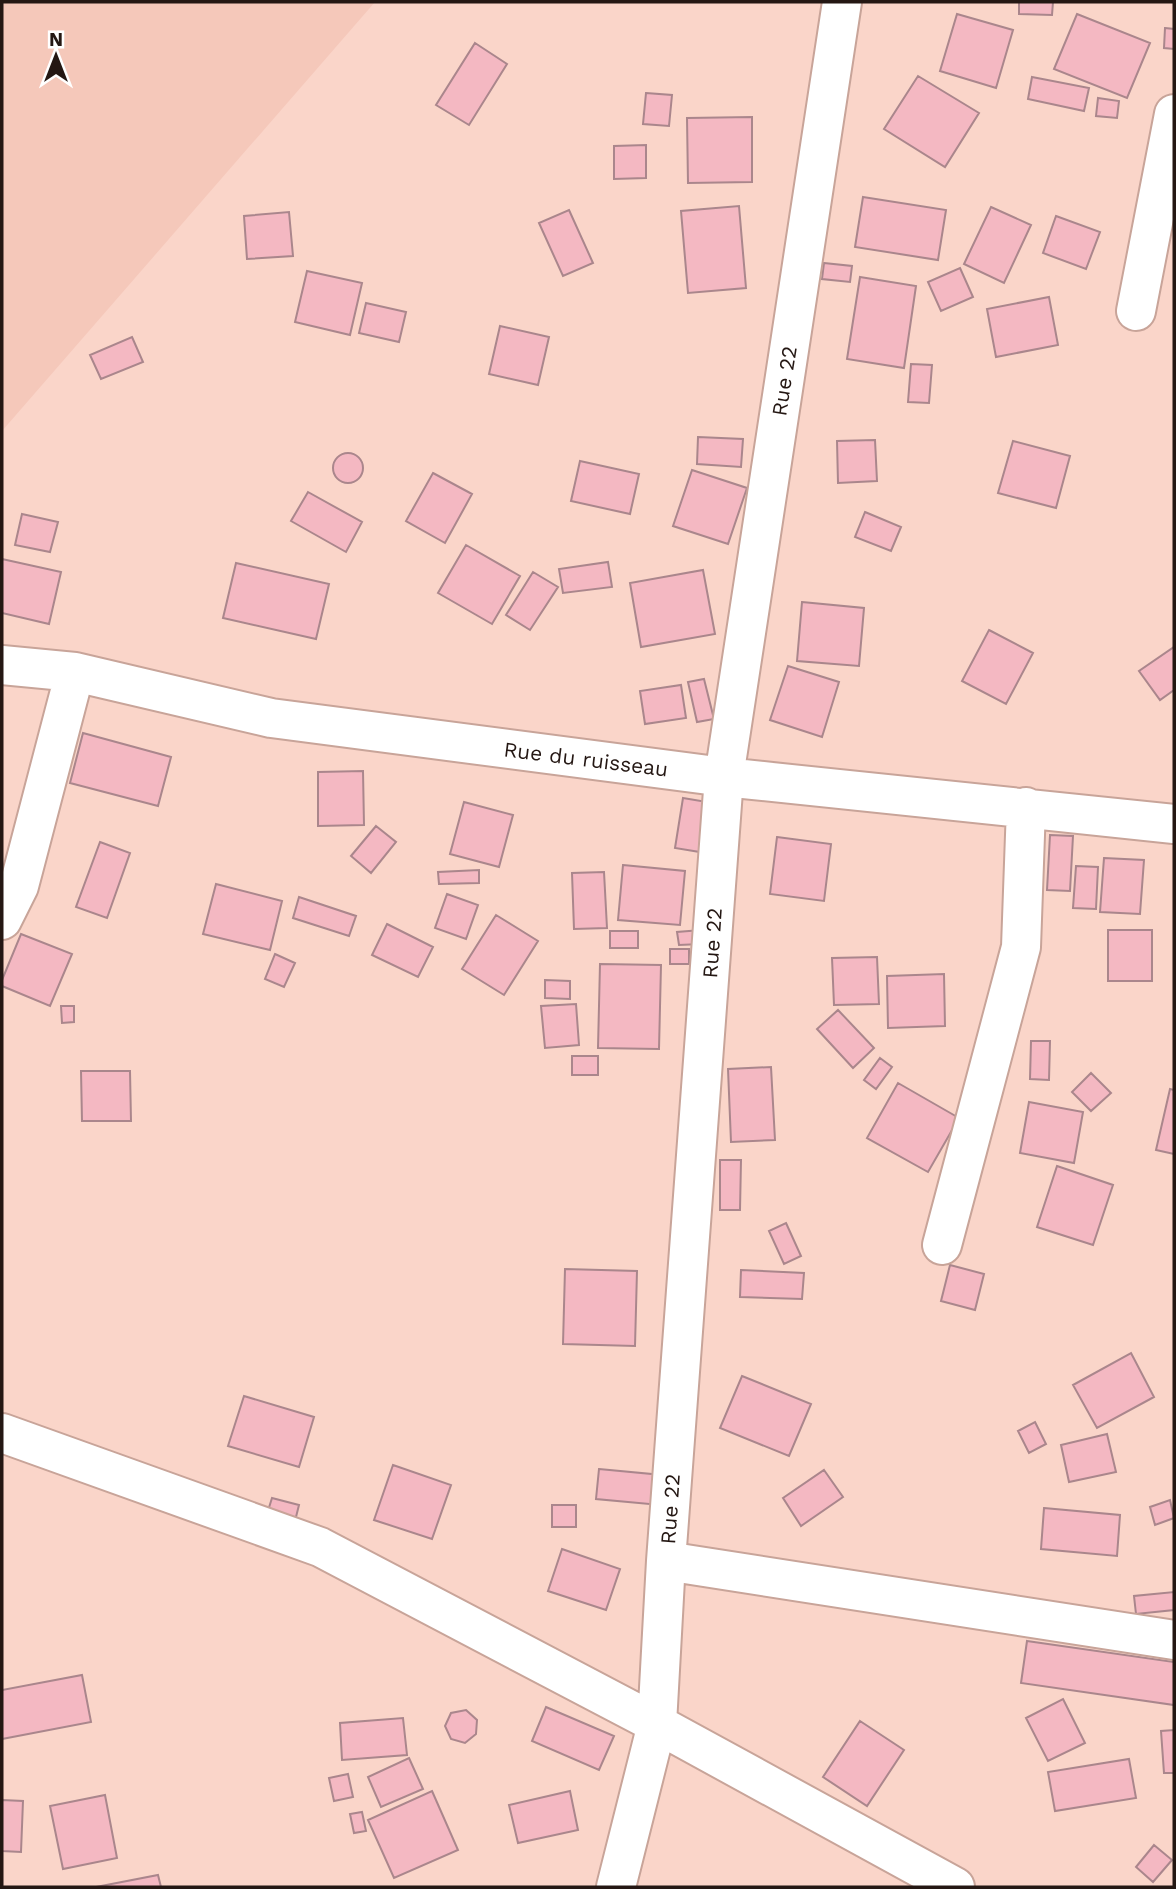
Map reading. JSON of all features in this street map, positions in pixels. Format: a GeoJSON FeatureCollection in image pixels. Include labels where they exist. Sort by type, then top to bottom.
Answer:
{"type":"FeatureCollection","features":[{"type":"Feature","properties":{"kind":"street","name":"Rue 22"},"geometry":{"type":"LineString","coordinates":[[616,1887],[657,1724],[666,1561],[724,777],[842,2]]}},
{"type":"Feature","properties":{"kind":"street"},"geometry":{"type":"LineString","coordinates":[[1136,311],[1174,114]]}},
{"type":"Feature","properties":{"kind":"street","name":"Rue du ruisseau"},"geometry":{"type":"LineString","coordinates":[[2,665],[75,672],[271,718],[724,777],[1174,824]]}},
{"type":"Feature","properties":{"kind":"street"},"geometry":{"type":"LineString","coordinates":[[2,920],[19,886],[75,672]]}},
{"type":"Feature","properties":{"kind":"street"},"geometry":{"type":"LineString","coordinates":[[942,1245],[1021,947],[1026,807]]}},
{"type":"Feature","properties":{"kind":"street"},"geometry":{"type":"LineString","coordinates":[[2,1433],[320,1547],[657,1724],[955,1887]]}},
{"type":"Feature","properties":{"kind":"street"},"geometry":{"type":"LineString","coordinates":[[666,1561],[1174,1640]]}},
{"type":"Feature","properties":{"kind":"shaded area"},"geometry":{"type":"Polygon","coordinates":[[[2,2],[375,2],[2,431],[2,2]]]}},
{"type":"Feature","properties":{"kind":"building"},"geometry":{"type":"Polygon","coordinates":[[[1019,2],[1053,2],[1052,15],[1019,14],[1019,2]]]}},
{"type":"Feature","properties":{"kind":"building"},"geometry":{"type":"Polygon","coordinates":[[[957,14],[1013,30],[996,88],[940,71],[957,14]]]}},
{"type":"Feature","properties":{"kind":"building"},"geometry":{"type":"Polygon","coordinates":[[[1077,14],[1150,43],[1127,98],[1054,69],[1077,14]]]}},
{"type":"Feature","properties":{"kind":"building"},"geometry":{"type":"Polygon","coordinates":[[[1165,28],[1174,29],[1174,49],[1164,48],[1165,28]]]}},
{"type":"Feature","properties":{"kind":"building"},"geometry":{"type":"Polygon","coordinates":[[[475,43],[507,64],[469,125],[436,105],[475,43]]]}},
{"type":"Feature","properties":{"kind":"building"},"geometry":{"type":"Polygon","coordinates":[[[918,76],[979,113],[945,167],[884,129],[918,76]]]}},
{"type":"Feature","properties":{"kind":"building"},"geometry":{"type":"Polygon","coordinates":[[[1032,77],[1089,88],[1084,111],[1028,99],[1032,77]]]}},
{"type":"Feature","properties":{"kind":"building"},"geometry":{"type":"Polygon","coordinates":[[[646,93],[672,95],[669,126],[643,124],[646,93]]]}},
{"type":"Feature","properties":{"kind":"building"},"geometry":{"type":"Polygon","coordinates":[[[1098,98],[1119,101],[1117,118],[1096,116],[1098,98]]]}},
{"type":"Feature","properties":{"kind":"building"},"geometry":{"type":"Polygon","coordinates":[[[752,117],[752,182],[688,183],[687,118],[752,117]]]}},
{"type":"Feature","properties":{"kind":"building"},"geometry":{"type":"Polygon","coordinates":[[[646,145],[646,178],[614,179],[614,146],[646,145]]]}},
{"type":"Feature","properties":{"kind":"building"},"geometry":{"type":"Polygon","coordinates":[[[863,197],[946,210],[938,260],[855,247],[863,197]]]}},
{"type":"Feature","properties":{"kind":"building"},"geometry":{"type":"Polygon","coordinates":[[[739,206],[746,288],[688,293],[681,211],[739,206]]]}},
{"type":"Feature","properties":{"kind":"building"},"geometry":{"type":"Polygon","coordinates":[[[991,207],[1031,225],[1004,283],[964,264],[991,207]]]}},
{"type":"Feature","properties":{"kind":"building"},"geometry":{"type":"Polygon","coordinates":[[[569,210],[593,263],[563,276],[539,223],[569,210]]]}},
{"type":"Feature","properties":{"kind":"building"},"geometry":{"type":"Polygon","coordinates":[[[289,212],[293,256],[247,259],[244,216],[289,212]]]}},
{"type":"Feature","properties":{"kind":"building"},"geometry":{"type":"Polygon","coordinates":[[[1056,216],[1100,232],[1086,269],[1043,253],[1056,216]]]}},
{"type":"Feature","properties":{"kind":"building"},"geometry":{"type":"Polygon","coordinates":[[[824,263],[852,266],[850,282],[822,279],[824,263]]]}},
{"type":"Feature","properties":{"kind":"building"},"geometry":{"type":"Polygon","coordinates":[[[960,268],[973,297],[941,311],[928,282],[960,268]]]}},
{"type":"Feature","properties":{"kind":"building"},"geometry":{"type":"Polygon","coordinates":[[[307,271],[362,283],[350,335],[295,322],[307,271]]]}},
{"type":"Feature","properties":{"kind":"building"},"geometry":{"type":"Polygon","coordinates":[[[860,277],[916,286],[904,368],[847,359],[860,277]]]}},
{"type":"Feature","properties":{"kind":"building"},"geometry":{"type":"Polygon","coordinates":[[[1049,297],[1058,345],[996,357],[987,309],[1049,297]]]}},
{"type":"Feature","properties":{"kind":"building"},"geometry":{"type":"Polygon","coordinates":[[[366,303],[406,312],[399,342],[359,333],[366,303]]]}},
{"type":"Feature","properties":{"kind":"building"},"geometry":{"type":"Polygon","coordinates":[[[500,326],[549,337],[538,385],[489,374],[500,326]]]}},
{"type":"Feature","properties":{"kind":"building"},"geometry":{"type":"Polygon","coordinates":[[[132,337],[143,362],[101,379],[90,355],[132,337]]]}},
{"type":"Feature","properties":{"kind":"building"},"geometry":{"type":"Polygon","coordinates":[[[911,364],[932,365],[929,403],[908,402],[911,364]]]}},
{"type":"Feature","properties":{"kind":"building"},"geometry":{"type":"Polygon","coordinates":[[[698,437],[743,439],[741,467],[697,464],[698,437]]]}},
{"type":"Feature","properties":{"kind":"building"},"geometry":{"type":"Polygon","coordinates":[[[875,440],[877,481],[838,483],[837,441],[875,440]]]}},
{"type":"Feature","properties":{"kind":"building"},"geometry":{"type":"Polygon","coordinates":[[[1013,441],[1070,456],[1056,508],[998,493],[1013,441]]]}},
{"type":"Feature","properties":{"kind":"building"},"geometry":{"type":"Polygon","coordinates":[[[348,453],[354,454],[362,462],[362,474],[354,482],[348,483],[342,482],[334,474],[333,468],[334,462],[342,454],[348,453]]]}},
{"type":"Feature","properties":{"kind":"building"},"geometry":{"type":"Polygon","coordinates":[[[580,461],[639,474],[630,514],[571,501],[580,461]]]}},
{"type":"Feature","properties":{"kind":"building"},"geometry":{"type":"Polygon","coordinates":[[[692,470],[747,488],[728,544],[673,526],[692,470]]]}},
{"type":"Feature","properties":{"kind":"building"},"geometry":{"type":"Polygon","coordinates":[[[433,473],[472,494],[445,543],[406,521],[433,473]]]}},
{"type":"Feature","properties":{"kind":"building"},"geometry":{"type":"Polygon","coordinates":[[[308,492],[362,522],[346,552],[291,521],[308,492]]]}},
{"type":"Feature","properties":{"kind":"building"},"geometry":{"type":"Polygon","coordinates":[[[865,512],[901,527],[891,551],[855,537],[865,512]]]}},
{"type":"Feature","properties":{"kind":"building"},"geometry":{"type":"Polygon","coordinates":[[[22,514],[58,522],[50,552],[15,545],[22,514]]]}},
{"type":"Feature","properties":{"kind":"building"},"geometry":{"type":"Polygon","coordinates":[[[466,545],[520,576],[492,624],[438,593],[466,545]]]}},
{"type":"Feature","properties":{"kind":"building"},"geometry":{"type":"Polygon","coordinates":[[[2,559],[61,572],[49,624],[2,613],[2,559]]]}},
{"type":"Feature","properties":{"kind":"building"},"geometry":{"type":"Polygon","coordinates":[[[608,562],[612,587],[563,593],[559,569],[608,562]]]}},
{"type":"Feature","properties":{"kind":"building"},"geometry":{"type":"Polygon","coordinates":[[[236,563],[329,584],[316,639],[223,618],[236,563]]]}},
{"type":"Feature","properties":{"kind":"building"},"geometry":{"type":"Polygon","coordinates":[[[703,570],[715,634],[641,647],[630,583],[703,570]]]}},
{"type":"Feature","properties":{"kind":"building"},"geometry":{"type":"Polygon","coordinates":[[[533,572],[558,587],[530,630],[506,615],[533,572]]]}},
{"type":"Feature","properties":{"kind":"building"},"geometry":{"type":"Polygon","coordinates":[[[802,602],[864,608],[859,666],[797,661],[802,602]]]}},
{"type":"Feature","properties":{"kind":"building"},"geometry":{"type":"Polygon","coordinates":[[[989,630],[1033,653],[1006,704],[962,681],[989,630]]]}},
{"type":"Feature","properties":{"kind":"building"},"geometry":{"type":"Polygon","coordinates":[[[1174,647],[1174,690],[1160,700],[1139,671],[1174,647]]]}},
{"type":"Feature","properties":{"kind":"building"},"geometry":{"type":"Polygon","coordinates":[[[788,666],[839,682],[822,737],[770,720],[788,666]]]}},
{"type":"Feature","properties":{"kind":"building"},"geometry":{"type":"Polygon","coordinates":[[[704,679],[714,719],[697,722],[688,682],[704,679]]]}},
{"type":"Feature","properties":{"kind":"building"},"geometry":{"type":"Polygon","coordinates":[[[681,685],[686,718],[645,724],[640,691],[681,685]]]}},
{"type":"Feature","properties":{"kind":"building"},"geometry":{"type":"Polygon","coordinates":[[[83,733],[171,757],[158,806],[70,783],[83,733]]]}},
{"type":"Feature","properties":{"kind":"building"},"geometry":{"type":"Polygon","coordinates":[[[363,771],[364,825],[318,826],[318,772],[363,771]]]}},
{"type":"Feature","properties":{"kind":"building"},"geometry":{"type":"Polygon","coordinates":[[[683,798],[713,803],[706,853],[675,848],[683,798]]]}},
{"type":"Feature","properties":{"kind":"building"},"geometry":{"type":"Polygon","coordinates":[[[464,802],[513,815],[499,867],[450,854],[464,802]]]}},
{"type":"Feature","properties":{"kind":"building"},"geometry":{"type":"Polygon","coordinates":[[[376,826],[396,842],[371,873],[351,856],[376,826]]]}},
{"type":"Feature","properties":{"kind":"building"},"geometry":{"type":"Polygon","coordinates":[[[1050,835],[1073,836],[1070,891],[1047,890],[1050,835]]]}},
{"type":"Feature","properties":{"kind":"building"},"geometry":{"type":"Polygon","coordinates":[[[777,837],[831,844],[824,901],[770,894],[777,837]]]}},
{"type":"Feature","properties":{"kind":"building"},"geometry":{"type":"Polygon","coordinates":[[[100,842],[130,853],[107,918],[76,907],[100,842]]]}},
{"type":"Feature","properties":{"kind":"building"},"geometry":{"type":"Polygon","coordinates":[[[1104,858],[1144,860],[1140,914],[1100,912],[1104,858]]]}},
{"type":"Feature","properties":{"kind":"building"},"geometry":{"type":"Polygon","coordinates":[[[623,865],[685,871],[680,925],[618,920],[623,865]]]}},
{"type":"Feature","properties":{"kind":"building"},"geometry":{"type":"Polygon","coordinates":[[[1076,866],[1098,867],[1096,909],[1073,908],[1076,866]]]}},
{"type":"Feature","properties":{"kind":"building"},"geometry":{"type":"Polygon","coordinates":[[[479,870],[479,883],[439,884],[438,872],[479,870]]]}},
{"type":"Feature","properties":{"kind":"building"},"geometry":{"type":"Polygon","coordinates":[[[604,872],[607,928],[574,929],[572,873],[604,872]]]}},
{"type":"Feature","properties":{"kind":"building"},"geometry":{"type":"Polygon","coordinates":[[[216,884],[282,901],[270,950],[203,934],[216,884]]]}},
{"type":"Feature","properties":{"kind":"building"},"geometry":{"type":"Polygon","coordinates":[[[447,894],[478,905],[466,939],[435,928],[447,894]]]}},
{"type":"Feature","properties":{"kind":"building"},"geometry":{"type":"Polygon","coordinates":[[[299,897],[356,916],[349,936],[293,918],[299,897]]]}},
{"type":"Feature","properties":{"kind":"building"},"geometry":{"type":"Polygon","coordinates":[[[496,915],[538,941],[504,995],[462,969],[496,915]]]}},
{"type":"Feature","properties":{"kind":"building"},"geometry":{"type":"Polygon","coordinates":[[[387,924],[433,947],[418,977],[372,955],[387,924]]]}},
{"type":"Feature","properties":{"kind":"building"},"geometry":{"type":"Polygon","coordinates":[[[701,930],[701,944],[679,945],[677,932],[701,930]]]}},
{"type":"Feature","properties":{"kind":"building"},"geometry":{"type":"Polygon","coordinates":[[[1108,930],[1152,930],[1152,981],[1108,981],[1108,930]]]}},
{"type":"Feature","properties":{"kind":"building"},"geometry":{"type":"Polygon","coordinates":[[[610,931],[638,931],[638,948],[610,948],[610,931]]]}},
{"type":"Feature","properties":{"kind":"building"},"geometry":{"type":"Polygon","coordinates":[[[21,934],[72,954],[50,1006],[2,986],[21,934]]]}},
{"type":"Feature","properties":{"kind":"building"},"geometry":{"type":"Polygon","coordinates":[[[670,949],[689,949],[689,964],[670,964],[670,949]]]}},
{"type":"Feature","properties":{"kind":"building"},"geometry":{"type":"Polygon","coordinates":[[[275,954],[295,963],[284,987],[265,979],[275,954]]]}},
{"type":"Feature","properties":{"kind":"building"},"geometry":{"type":"Polygon","coordinates":[[[877,957],[879,1004],[834,1005],[832,958],[877,957]]]}},
{"type":"Feature","properties":{"kind":"building"},"geometry":{"type":"Polygon","coordinates":[[[600,964],[661,965],[659,1049],[598,1048],[600,964]]]}},
{"type":"Feature","properties":{"kind":"building"},"geometry":{"type":"Polygon","coordinates":[[[944,974],[945,1026],[888,1028],[887,976],[944,974]]]}},
{"type":"Feature","properties":{"kind":"building"},"geometry":{"type":"Polygon","coordinates":[[[545,980],[570,981],[570,999],[545,998],[545,980]]]}},
{"type":"Feature","properties":{"kind":"building"},"geometry":{"type":"Polygon","coordinates":[[[576,1004],[579,1045],[545,1048],[541,1006],[576,1004]]]}},
{"type":"Feature","properties":{"kind":"building"},"geometry":{"type":"Polygon","coordinates":[[[61,1006],[74,1006],[74,1022],[62,1023],[61,1006]]]}},
{"type":"Feature","properties":{"kind":"building"},"geometry":{"type":"Polygon","coordinates":[[[838,1010],[874,1048],[853,1068],[817,1029],[838,1010]]]}},
{"type":"Feature","properties":{"kind":"building"},"geometry":{"type":"Polygon","coordinates":[[[1031,1041],[1050,1041],[1049,1080],[1030,1079],[1031,1041]]]}},
{"type":"Feature","properties":{"kind":"building"},"geometry":{"type":"Polygon","coordinates":[[[572,1056],[598,1056],[598,1075],[572,1075],[572,1056]]]}},
{"type":"Feature","properties":{"kind":"building"},"geometry":{"type":"Polygon","coordinates":[[[880,1058],[892,1067],[876,1089],[864,1080],[880,1058]]]}},
{"type":"Feature","properties":{"kind":"building"},"geometry":{"type":"Polygon","coordinates":[[[771,1067],[775,1140],[731,1142],[728,1069],[771,1067]]]}},
{"type":"Feature","properties":{"kind":"building"},"geometry":{"type":"Polygon","coordinates":[[[81,1071],[130,1071],[131,1121],[82,1121],[81,1071]]]}},
{"type":"Feature","properties":{"kind":"building"},"geometry":{"type":"Polygon","coordinates":[[[1091,1073],[1111,1093],[1091,1111],[1072,1092],[1091,1073]]]}},
{"type":"Feature","properties":{"kind":"building"},"geometry":{"type":"Polygon","coordinates":[[[898,1083],[959,1118],[928,1172],[867,1138],[898,1083]]]}},
{"type":"Feature","properties":{"kind":"building"},"geometry":{"type":"Polygon","coordinates":[[[1170,1089],[1174,1090],[1174,1154],[1156,1150],[1170,1089]]]}},
{"type":"Feature","properties":{"kind":"building"},"geometry":{"type":"Polygon","coordinates":[[[1029,1102],[1083,1112],[1074,1163],[1020,1153],[1029,1102]]]}},
{"type":"Feature","properties":{"kind":"building"},"geometry":{"type":"Polygon","coordinates":[[[720,1160],[741,1160],[740,1210],[720,1210],[720,1160]]]}},
{"type":"Feature","properties":{"kind":"building"},"geometry":{"type":"Polygon","coordinates":[[[1057,1166],[1113,1185],[1093,1245],[1037,1227],[1057,1166]]]}},
{"type":"Feature","properties":{"kind":"building"},"geometry":{"type":"Polygon","coordinates":[[[786,1223],[801,1256],[784,1264],[769,1231],[786,1223]]]}},
{"type":"Feature","properties":{"kind":"building"},"geometry":{"type":"Polygon","coordinates":[[[950,1265],[984,1274],[975,1310],[941,1301],[950,1265]]]}},
{"type":"Feature","properties":{"kind":"building"},"geometry":{"type":"Polygon","coordinates":[[[565,1269],[637,1271],[635,1346],[563,1344],[565,1269]]]}},
{"type":"Feature","properties":{"kind":"building"},"geometry":{"type":"Polygon","coordinates":[[[741,1270],[804,1273],[802,1299],[740,1297],[741,1270]]]}},
{"type":"Feature","properties":{"kind":"building"},"geometry":{"type":"Polygon","coordinates":[[[1131,1353],[1154,1397],[1097,1428],[1073,1385],[1131,1353]]]}},
{"type":"Feature","properties":{"kind":"building"},"geometry":{"type":"Polygon","coordinates":[[[742,1376],[811,1404],[789,1456],[720,1428],[742,1376]]]}},
{"type":"Feature","properties":{"kind":"building"},"geometry":{"type":"Polygon","coordinates":[[[244,1396],[314,1417],[299,1467],[228,1446],[244,1396]]]}},
{"type":"Feature","properties":{"kind":"building"},"geometry":{"type":"Polygon","coordinates":[[[1035,1422],[1046,1444],[1029,1453],[1018,1431],[1035,1422]]]}},
{"type":"Feature","properties":{"kind":"building"},"geometry":{"type":"Polygon","coordinates":[[[1107,1434],[1116,1472],[1069,1482],[1061,1445],[1107,1434]]]}},
{"type":"Feature","properties":{"kind":"building"},"geometry":{"type":"Polygon","coordinates":[[[393,1465],[451,1485],[432,1539],[374,1520],[393,1465]]]}},
{"type":"Feature","properties":{"kind":"building"},"geometry":{"type":"Polygon","coordinates":[[[599,1469],[662,1475],[660,1505],[596,1499],[599,1469]]]}},
{"type":"Feature","properties":{"kind":"building"},"geometry":{"type":"Polygon","coordinates":[[[824,1470],[843,1497],[801,1526],[783,1498],[824,1470]]]}},
{"type":"Feature","properties":{"kind":"building"},"geometry":{"type":"Polygon","coordinates":[[[272,1498],[299,1505],[295,1521],[267,1514],[272,1498]]]}},
{"type":"Feature","properties":{"kind":"building"},"geometry":{"type":"Polygon","coordinates":[[[1170,1500],[1174,1518],[1155,1525],[1150,1507],[1170,1500]]]}},
{"type":"Feature","properties":{"kind":"building"},"geometry":{"type":"Polygon","coordinates":[[[552,1505],[576,1505],[576,1527],[552,1527],[552,1505]]]}},
{"type":"Feature","properties":{"kind":"building"},"geometry":{"type":"Polygon","coordinates":[[[1044,1508],[1120,1515],[1117,1556],[1041,1549],[1044,1508]]]}},
{"type":"Feature","properties":{"kind":"building"},"geometry":{"type":"Polygon","coordinates":[[[562,1549],[620,1569],[606,1610],[548,1591],[562,1549]]]}},
{"type":"Feature","properties":{"kind":"building"},"geometry":{"type":"Polygon","coordinates":[[[1174,1592],[1174,1610],[1136,1614],[1134,1596],[1174,1592]]]}},
{"type":"Feature","properties":{"kind":"building"},"geometry":{"type":"Polygon","coordinates":[[[1027,1641],[1174,1662],[1174,1705],[1021,1683],[1027,1641]]]}},
{"type":"Feature","properties":{"kind":"building"},"geometry":{"type":"Polygon","coordinates":[[[82,1675],[91,1722],[2,1739],[2,1690],[82,1675]]]}},
{"type":"Feature","properties":{"kind":"building"},"geometry":{"type":"Polygon","coordinates":[[[1063,1699],[1085,1743],[1048,1761],[1026,1718],[1063,1699]]]}},
{"type":"Feature","properties":{"kind":"building"},"geometry":{"type":"Polygon","coordinates":[[[546,1707],[614,1736],[599,1770],[532,1741],[546,1707]]]}},
{"type":"Feature","properties":{"kind":"building"},"geometry":{"type":"Polygon","coordinates":[[[466,1710],[477,1720],[476,1734],[465,1743],[451,1739],[445,1726],[451,1713],[466,1710]]]}},
{"type":"Feature","properties":{"kind":"building"},"geometry":{"type":"Polygon","coordinates":[[[403,1718],[407,1755],[342,1760],[340,1723],[403,1718]]]}},
{"type":"Feature","properties":{"kind":"building"},"geometry":{"type":"Polygon","coordinates":[[[860,1721],[904,1750],[867,1806],[823,1777],[860,1721]]]}},
{"type":"Feature","properties":{"kind":"building"},"geometry":{"type":"Polygon","coordinates":[[[1174,1730],[1174,1773],[1164,1773],[1161,1731],[1174,1730]]]}},
{"type":"Feature","properties":{"kind":"building"},"geometry":{"type":"Polygon","coordinates":[[[409,1758],[423,1789],[381,1807],[368,1777],[409,1758]]]}},
{"type":"Feature","properties":{"kind":"building"},"geometry":{"type":"Polygon","coordinates":[[[1129,1759],[1136,1798],[1055,1811],[1048,1772],[1129,1759]]]}},
{"type":"Feature","properties":{"kind":"building"},"geometry":{"type":"Polygon","coordinates":[[[348,1774],[353,1797],[334,1801],[329,1778],[348,1774]]]}},
{"type":"Feature","properties":{"kind":"building"},"geometry":{"type":"Polygon","coordinates":[[[432,1791],[458,1850],[394,1878],[368,1820],[432,1791]]]}},
{"type":"Feature","properties":{"kind":"building"},"geometry":{"type":"Polygon","coordinates":[[[570,1791],[578,1830],[518,1843],[509,1805],[570,1791]]]}},
{"type":"Feature","properties":{"kind":"building"},"geometry":{"type":"Polygon","coordinates":[[[105,1795],[117,1858],[63,1869],[50,1806],[105,1795]]]}},
{"type":"Feature","properties":{"kind":"building"},"geometry":{"type":"Polygon","coordinates":[[[2,1800],[23,1801],[21,1852],[2,1851],[2,1800]]]}},
{"type":"Feature","properties":{"kind":"building"},"geometry":{"type":"Polygon","coordinates":[[[362,1812],[366,1831],[354,1833],[350,1814],[362,1812]]]}},
{"type":"Feature","properties":{"kind":"building"},"geometry":{"type":"Polygon","coordinates":[[[1154,1845],[1172,1860],[1153,1882],[1136,1867],[1154,1845]]]}},
{"type":"Feature","properties":{"kind":"building"},"geometry":{"type":"Polygon","coordinates":[[[158,1875],[161,1887],[96,1887],[158,1875]]]}}]}
